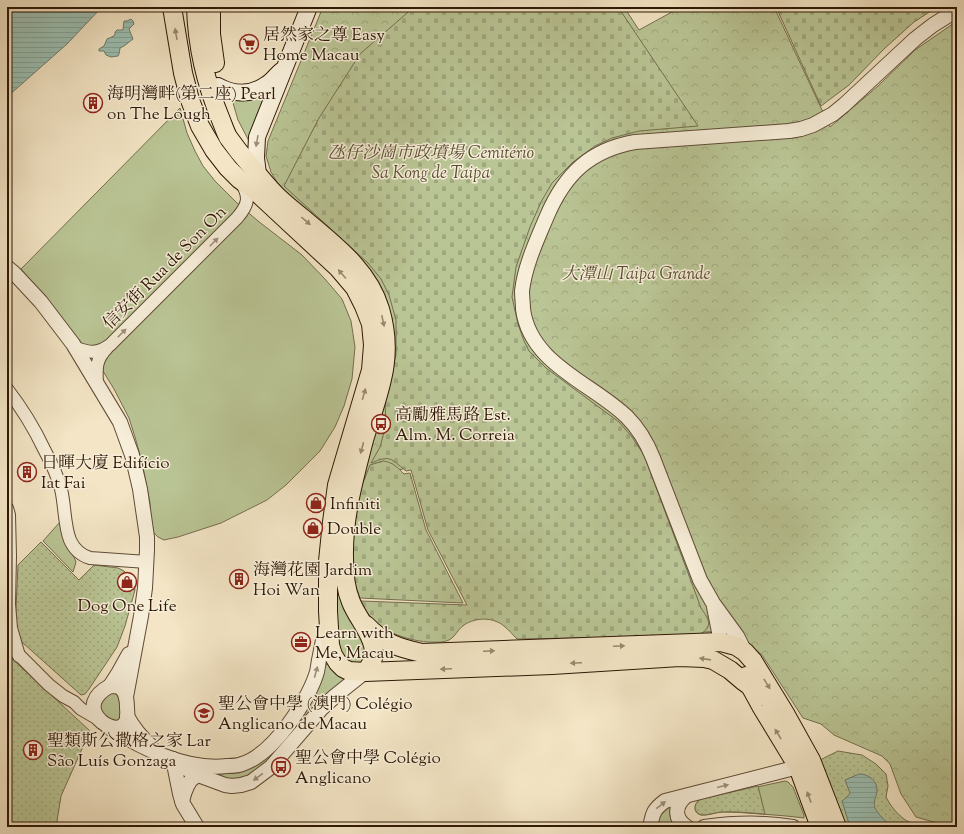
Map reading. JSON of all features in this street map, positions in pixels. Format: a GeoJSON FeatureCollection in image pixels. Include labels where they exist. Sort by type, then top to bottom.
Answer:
{"type":"FeatureCollection","features":[{"type":"Feature","properties":{"kind":"main road"},"geometry":{"type":"LineString","coordinates":[[172,7],[183,74],[192,106],[200,126],[214,150],[239,179],[255,182],[269,188],[340,250],[360,271],[370,284],[376,296],[386,336],[384,374],[349,499],[345,528],[344,558],[346,580],[351,601],[374,646],[373,659],[365,672]]}},
{"type":"Feature","properties":{"kind":"main road"},"geometry":{"type":"LineString","coordinates":[[187,7],[193,35],[214,104],[228,136],[240,154],[255,182],[338,268],[355,288],[371,324],[373,345],[371,370],[337,485],[328,561],[330,645],[333,655],[338,663],[349,671],[365,672],[552,665],[680,657],[704,658],[713,660],[730,670],[750,686]]}},
{"type":"Feature","properties":{"kind":"main road"},"geometry":{"type":"LineString","coordinates":[[193,35],[196,7]]}},
{"type":"Feature","properties":{"kind":"main road"},"geometry":{"type":"LineString","coordinates":[[211,7],[211,42],[218,86],[225,112],[255,182]]}},
{"type":"Feature","properties":{"kind":"main road"},"geometry":{"type":"LineString","coordinates":[[255,182],[257,137],[309,7]]}},
{"type":"Feature","properties":{"kind":"main road"},"geometry":{"type":"LineString","coordinates":[[218,86],[225,90],[235,92],[246,93],[253,91],[266,85],[286,65]]}},
{"type":"Feature","properties":{"kind":"main road"},"geometry":{"type":"LineString","coordinates":[[359,617],[371,630],[390,643],[422,653],[720,642],[736,646],[745,652],[753,661],[811,760],[837,827]]}},
{"type":"Feature","properties":{"kind":"main road"},"geometry":{"type":"LineString","coordinates":[[720,642],[724,651],[747,678],[750,686],[798,767],[820,827]]}},
{"type":"Feature","properties":{"kind":"main road"},"geometry":{"type":"LineString","coordinates":[[798,767],[816,780],[822,788]]}},
{"type":"Feature","properties":{"kind":"street"},"geometry":{"type":"LineString","coordinates":[[745,652],[737,636],[713,603],[700,580],[649,448],[642,437],[628,418],[618,409],[568,373],[545,354],[531,335],[524,314],[522,292],[526,271],[549,210],[558,193],[585,162],[617,146],[635,142],[789,132],[813,125],[825,119],[844,105],[915,39],[933,25],[957,10]]}},
{"type":"Feature","properties":{"kind":"street","name":"信安街 Rua de Son On"},"geometry":{"type":"LineString","coordinates":[[76,348],[84,351],[97,352],[110,345],[242,212],[246,207],[247,196],[239,179]]}},
{"type":"Feature","properties":{"kind":"street"},"geometry":{"type":"LineString","coordinates":[[7,267],[41,302],[76,348],[97,383],[120,422],[132,455],[140,489],[147,537],[147,562],[141,616],[126,697],[127,719],[119,728],[114,728],[104,723],[93,709],[94,700],[102,691],[110,686],[120,672],[135,643]]}},
{"type":"Feature","properties":{"kind":"street"},"geometry":{"type":"LineString","coordinates":[[97,383],[96,375],[98,361],[102,353],[110,345]]}},
{"type":"Feature","properties":{"kind":"street"},"geometry":{"type":"LineString","coordinates":[[7,389],[40,440],[58,479],[65,508],[68,534],[73,547],[78,552],[90,558],[147,562]]}},
{"type":"Feature","properties":{"kind":"street"},"geometry":{"type":"LineString","coordinates":[[7,508],[9,515],[10,556],[8,605],[11,628],[20,656]]}},
{"type":"Feature","properties":{"kind":"street"},"geometry":{"type":"LineString","coordinates":[[713,603],[720,642]]}},
{"type":"Feature","properties":{"kind":"street"},"geometry":{"type":"LineString","coordinates":[[173,759],[186,769],[198,775],[225,785],[232,786],[251,782],[268,770],[285,740],[295,714],[317,675],[328,611]]}},
{"type":"Feature","properties":{"kind":"street"},"geometry":{"type":"LineString","coordinates":[[7,642],[49,685],[63,696],[74,702],[81,709],[132,740],[158,753],[190,764],[207,767],[241,765]]}},
{"type":"Feature","properties":{"kind":"street"},"geometry":{"type":"LineString","coordinates":[[182,801],[192,779],[198,775],[220,772],[241,765],[257,757],[271,746],[285,740],[365,672]]}},
{"type":"Feature","properties":{"kind":"street"},"geometry":{"type":"LineString","coordinates":[[110,686],[120,688],[126,697]]}},
{"type":"Feature","properties":{"kind":"street"},"geometry":{"type":"LineString","coordinates":[[74,702],[86,702],[98,695]]}},
{"type":"Feature","properties":{"kind":"street"},"geometry":{"type":"LineString","coordinates":[[127,716],[138,733],[158,753]]}},
{"type":"Feature","properties":{"kind":"street"},"geometry":{"type":"LineString","coordinates":[[173,759],[182,801],[196,827]]}},
{"type":"Feature","properties":{"kind":"street"},"geometry":{"type":"LineString","coordinates":[[650,827],[653,813],[658,806],[665,801],[798,767]]}},
{"type":"Feature","properties":{"kind":"street"},"geometry":{"type":"LineString","coordinates":[[686,796],[678,804],[677,814],[682,824],[687,827]]}},
{"type":"Feature","properties":{"kind":"street"},"geometry":{"type":"LineString","coordinates":[[704,827],[717,825],[754,824],[793,827]]}},
{"type":"Feature","properties":{"kind":"green space","name":"大潭山 Taipa Grande"},"geometry":{"type":"Polygon","coordinates":[[[323,7],[624,7],[639,30],[681,7],[774,7],[830,127],[878,86],[915,50],[957,21],[957,827],[951,827],[916,817],[901,794],[890,764],[882,756],[834,735],[821,724],[803,718],[762,655],[736,633],[724,631],[684,633],[414,466],[391,472],[356,495],[392,340],[280,187],[271,172],[266,156],[268,141],[323,7]]]}},
{"type":"Feature","properties":{"kind":"green space","name":"氹仔沙崗市政墳場 Cemitério Sa Kong de Taipa"},"geometry":{"type":"Polygon","coordinates":[[[414,7],[618,7],[698,126],[639,131],[612,138],[595,146],[573,162],[552,183],[541,202],[530,227],[516,267],[512,297],[518,324],[529,351],[546,368],[619,422],[632,437],[644,455],[701,608],[708,620],[709,624],[706,630],[696,636],[517,639],[500,623],[479,619],[464,625],[447,641],[428,642],[402,637],[386,629],[372,619],[363,607],[361,601],[467,605],[428,530],[411,470],[406,471],[390,459],[383,459],[371,463],[380,447],[386,425],[385,400],[396,355],[396,320],[389,295],[381,279],[368,263],[284,186],[319,118],[360,54],[414,7]]]}},
{"type":"Feature","properties":{"kind":"green space"},"geometry":{"type":"Polygon","coordinates":[[[776,7],[937,7],[914,22],[885,48],[849,85],[821,106],[776,7]]]}},
{"type":"Feature","properties":{"kind":"green space"},"geometry":{"type":"Polygon","coordinates":[[[266,92],[250,143],[238,120],[231,96],[266,92]]]}},
{"type":"Feature","properties":{"kind":"green space"},"geometry":{"type":"Polygon","coordinates":[[[180,108],[187,133],[195,151],[203,166],[215,181],[258,221],[302,255],[342,299],[351,321],[355,347],[352,379],[344,406],[335,427],[320,451],[286,485],[267,500],[221,523],[164,540],[153,532],[151,525],[150,503],[142,462],[129,418],[114,389],[103,371],[21,269],[180,108]]]}},
{"type":"Feature","properties":{"kind":"green space"},"geometry":{"type":"Polygon","coordinates":[[[279,203],[349,268],[366,286],[374,302],[382,339],[380,360],[346,490],[339,552],[344,599],[349,613],[360,629],[366,642],[367,655],[364,661],[355,665],[344,662],[337,652],[334,640],[333,557],[341,491],[376,362],[377,339],[369,303],[361,288],[345,270],[277,205],[279,203]]]}},
{"type":"Feature","properties":{"kind":"green space"},"geometry":{"type":"Polygon","coordinates":[[[383,461],[392,464],[404,474],[410,473],[426,530],[463,603],[360,598],[355,584],[352,545],[359,493],[370,465],[383,461]]]}},
{"type":"Feature","properties":{"kind":"green space"},"geometry":{"type":"Polygon","coordinates":[[[60,522],[70,551],[76,562],[73,572],[43,541],[60,522]]]}},
{"type":"Feature","properties":{"kind":"green space"},"geometry":{"type":"Polygon","coordinates":[[[41,542],[79,580],[94,565],[118,568],[124,571],[134,582],[135,590],[125,626],[117,647],[85,694],[81,695],[23,643],[18,637],[15,629],[18,565],[41,542]]]}},
{"type":"Feature","properties":{"kind":"green space"},"geometry":{"type":"Polygon","coordinates":[[[7,654],[90,731],[61,796],[56,827],[7,827],[7,654]]]}},
{"type":"Feature","properties":{"kind":"green space"},"geometry":{"type":"Polygon","coordinates":[[[328,661],[348,679],[323,697],[296,731],[291,728],[314,691],[328,661]]]}},
{"type":"Feature","properties":{"kind":"green space"},"geometry":{"type":"Polygon","coordinates":[[[110,691],[119,694],[123,710],[119,720],[114,722],[104,717],[99,705],[110,691]]]}},
{"type":"Feature","properties":{"kind":"green space"},"geometry":{"type":"Polygon","coordinates":[[[282,743],[283,746],[261,768],[249,776],[235,780],[216,775],[240,771],[282,743]]]}},
{"type":"Feature","properties":{"kind":"green space"},"geometry":{"type":"Polygon","coordinates":[[[838,751],[862,755],[876,764],[886,774],[888,786],[886,797],[894,809],[907,821],[928,827],[841,827],[816,762],[838,751]]]}},
{"type":"Feature","properties":{"kind":"green space"},"geometry":{"type":"Polygon","coordinates":[[[785,781],[793,787],[804,818],[732,812],[701,815],[695,810],[697,802],[701,799],[785,781]]]}},
{"type":"Feature","properties":{"kind":"green space"},"geometry":{"type":"Polygon","coordinates":[[[758,786],[765,814],[720,812],[702,815],[695,810],[697,802],[701,799],[758,786]]]}},
{"type":"Feature","properties":{"kind":"green space"},"geometry":{"type":"Polygon","coordinates":[[[671,806],[670,817],[675,827],[654,827],[657,816],[671,806]]]}},
{"type":"Feature","properties":{"kind":"water"},"geometry":{"type":"Polygon","coordinates":[[[7,7],[102,7],[67,44],[7,97],[7,7]]]}},
{"type":"Feature","properties":{"kind":"water"},"geometry":{"type":"Polygon","coordinates":[[[131,19],[134,24],[129,29],[133,39],[120,48],[118,56],[111,57],[106,55],[104,51],[99,51],[99,49],[104,46],[107,39],[114,36],[117,30],[123,30],[124,21],[131,19]]]}},
{"type":"Feature","properties":{"kind":"water"},"geometry":{"type":"Polygon","coordinates":[[[859,774],[866,775],[874,781],[877,792],[874,806],[878,813],[892,827],[850,827],[842,801],[850,793],[845,780],[859,774]]]}},
{"type":"Feature","properties":{"kind":"place","name":"居然家之尊 Easy Home Macau"},"geometry":{"type":"Point","coordinates":[249,44]}},
{"type":"Feature","properties":{"kind":"place","name":"海明灣畔(第二座) Pearl on The Lough"},"geometry":{"type":"Point","coordinates":[93,103]}},
{"type":"Feature","properties":{"kind":"place","name":"高勵雅馬路 Est. Alm. M. Correia"},"geometry":{"type":"Point","coordinates":[381,424]}},
{"type":"Feature","properties":{"kind":"place","name":"日暉大廈 Edifício Iat Fai"},"geometry":{"type":"Point","coordinates":[27,472]}},
{"type":"Feature","properties":{"kind":"place","name":"Infiniti"},"geometry":{"type":"Point","coordinates":[316,503]}},
{"type":"Feature","properties":{"kind":"place","name":"Double"},"geometry":{"type":"Point","coordinates":[313,528]}},
{"type":"Feature","properties":{"kind":"place","name":"海灣花園 Jardim Hoi Wan"},"geometry":{"type":"Point","coordinates":[239,579]}},
{"type":"Feature","properties":{"kind":"place","name":"Dog One Life"},"geometry":{"type":"Point","coordinates":[127,582]}},
{"type":"Feature","properties":{"kind":"place","name":"Learn with Me, Macau"},"geometry":{"type":"Point","coordinates":[301,642]}},
{"type":"Feature","properties":{"kind":"place","name":"聖公會中學 (澳門) Colégio Anglicano de Macau"},"geometry":{"type":"Point","coordinates":[204,713]}},
{"type":"Feature","properties":{"kind":"place","name":"聖類斯公撒格之家 Lar São Luís Gonzaga"},"geometry":{"type":"Point","coordinates":[33,750]}},
{"type":"Feature","properties":{"kind":"place","name":"聖公會中學 Colégio Anglicano"},"geometry":{"type":"Point","coordinates":[281,767]}}]}
